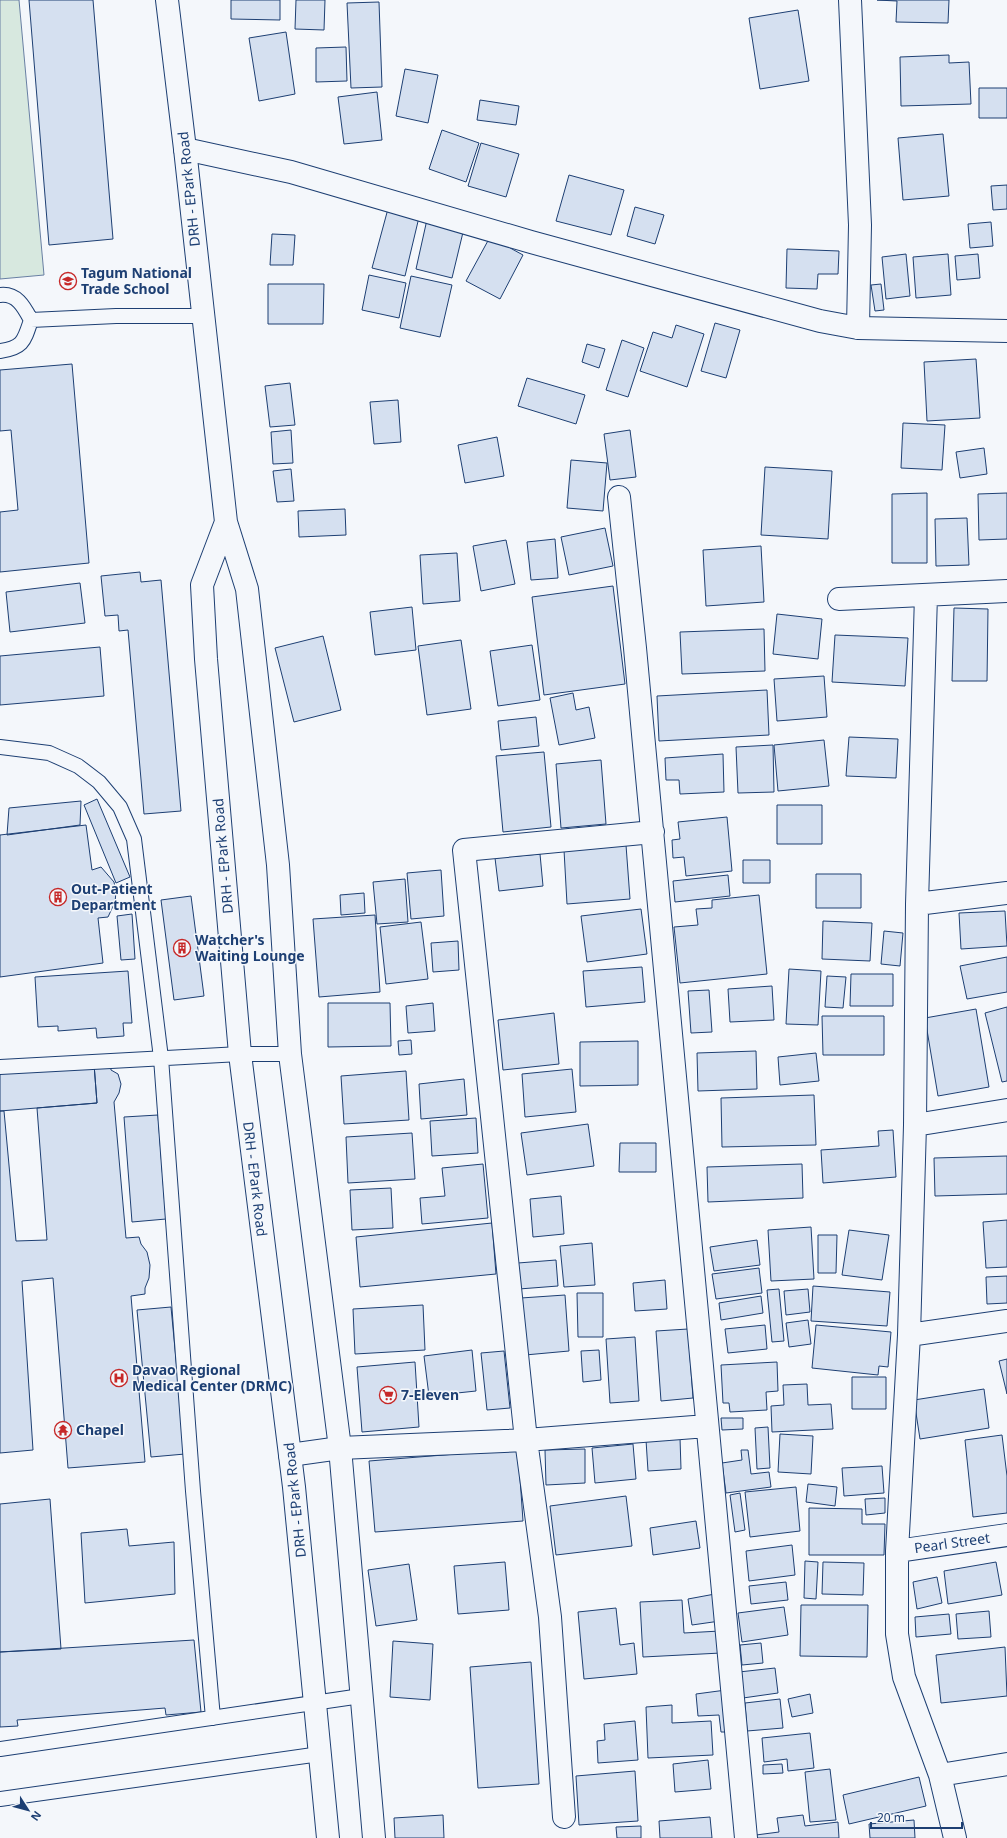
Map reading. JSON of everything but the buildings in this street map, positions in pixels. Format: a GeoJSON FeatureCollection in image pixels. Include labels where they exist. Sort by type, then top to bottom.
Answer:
{"type":"FeatureCollection","features":[{"type":"Feature","properties":{"kind":"street","name":"DRH - EPark Road"},"geometry":{"type":"LineString","coordinates":[[167,0],[226,522],[246,589],[278,865],[290,1054],[340,1448],[374,1838]]}},
{"type":"Feature","properties":{"kind":"street"},"geometry":{"type":"LineString","coordinates":[[850,0],[860,225],[858,328]]}},
{"type":"Feature","properties":{"kind":"street"},"geometry":{"type":"LineString","coordinates":[[185,149],[291,172],[586,257],[813,319],[858,328],[1007,331]]}},
{"type":"Feature","properties":{"kind":"street"},"geometry":{"type":"LineString","coordinates":[[619,497],[653,832],[746,1838]]}},
{"type":"Feature","properties":{"kind":"street","name":"DRH - EPark Road"},"geometry":{"type":"LineString","coordinates":[[226,522],[202,585],[206,659],[240,1054],[290,1455],[328,1838]]}},
{"type":"Feature","properties":{"kind":"street"},"geometry":{"type":"LineString","coordinates":[[839,599],[1007,591]]}},
{"type":"Feature","properties":{"kind":"street"},"geometry":{"type":"LineString","coordinates":[[926,595],[918,904],[915,1125],[909,1335],[897,1551],[897,1634],[904,1677],[940,1775],[955,1838]]}},
{"type":"Feature","properties":{"kind":"street"},"geometry":{"type":"LineString","coordinates":[[564,1817],[550,1618],[526,1440],[464,850],[653,832]]}},
{"type":"Feature","properties":{"kind":"street"},"geometry":{"type":"LineString","coordinates":[[918,904],[1007,892]]}},
{"type":"Feature","properties":{"kind":"street"},"geometry":{"type":"LineString","coordinates":[[915,1125],[1007,1110]]}},
{"type":"Feature","properties":{"kind":"street"},"geometry":{"type":"LineString","coordinates":[[909,1335],[1007,1321]]}},
{"type":"Feature","properties":{"kind":"street"},"geometry":{"type":"LineString","coordinates":[[290,1455],[340,1448],[526,1440],[707,1426]]}},
{"type":"Feature","properties":{"kind":"street","name":"Pearl Street"},"geometry":{"type":"LineString","coordinates":[[897,1551],[1007,1535]]}},
{"type":"Feature","properties":{"kind":"street"},"geometry":{"type":"LineString","coordinates":[[940,1775],[1007,1764]]}},
{"type":"Feature","properties":{"kind":"lane"},"geometry":{"type":"LineString","coordinates":[[0,296],[8,294],[22,304],[31,320],[25,338],[14,349],[0,351]]}},
{"type":"Feature","properties":{"kind":"lane"},"geometry":{"type":"LineString","coordinates":[[31,320],[116,316],[203,316]]}},
{"type":"Feature","properties":{"kind":"lane"},"geometry":{"type":"LineString","coordinates":[[0,747],[49,753],[78,766],[99,782],[120,807],[134,839],[161,1058],[194,1499],[213,1718]]}},
{"type":"Feature","properties":{"kind":"lane"},"geometry":{"type":"LineString","coordinates":[[0,1067],[240,1054],[290,1054]]}},
{"type":"Feature","properties":{"kind":"lane"},"geometry":{"type":"LineString","coordinates":[[0,1749],[361,1696]]}},
{"type":"Feature","properties":{"kind":"lane"},"geometry":{"type":"LineString","coordinates":[[0,1799],[320,1754]]}},
{"type":"Feature","properties":{"kind":"shaded area"},"geometry":{"type":"Polygon","coordinates":[[[0,0],[19,0],[44,275],[0,279],[0,0]]]}},
{"type":"Feature","properties":{"kind":"place","name":"Tagum National Trade School"},"geometry":{"type":"Point","coordinates":[68,281]}},
{"type":"Feature","properties":{"kind":"place","name":"Out-Patient Department"},"geometry":{"type":"Point","coordinates":[58,897]}},
{"type":"Feature","properties":{"kind":"place","name":"Watcher's Waiting Lounge"},"geometry":{"type":"Point","coordinates":[182,948]}},
{"type":"Feature","properties":{"kind":"place","name":"Davao Regional Medical Center (DRMC)"},"geometry":{"type":"Point","coordinates":[119,1378]}},
{"type":"Feature","properties":{"kind":"place","name":"7-Eleven"},"geometry":{"type":"Point","coordinates":[388,1395]}},
{"type":"Feature","properties":{"kind":"place","name":"Chapel"},"geometry":{"type":"Point","coordinates":[63,1430]}}]}
